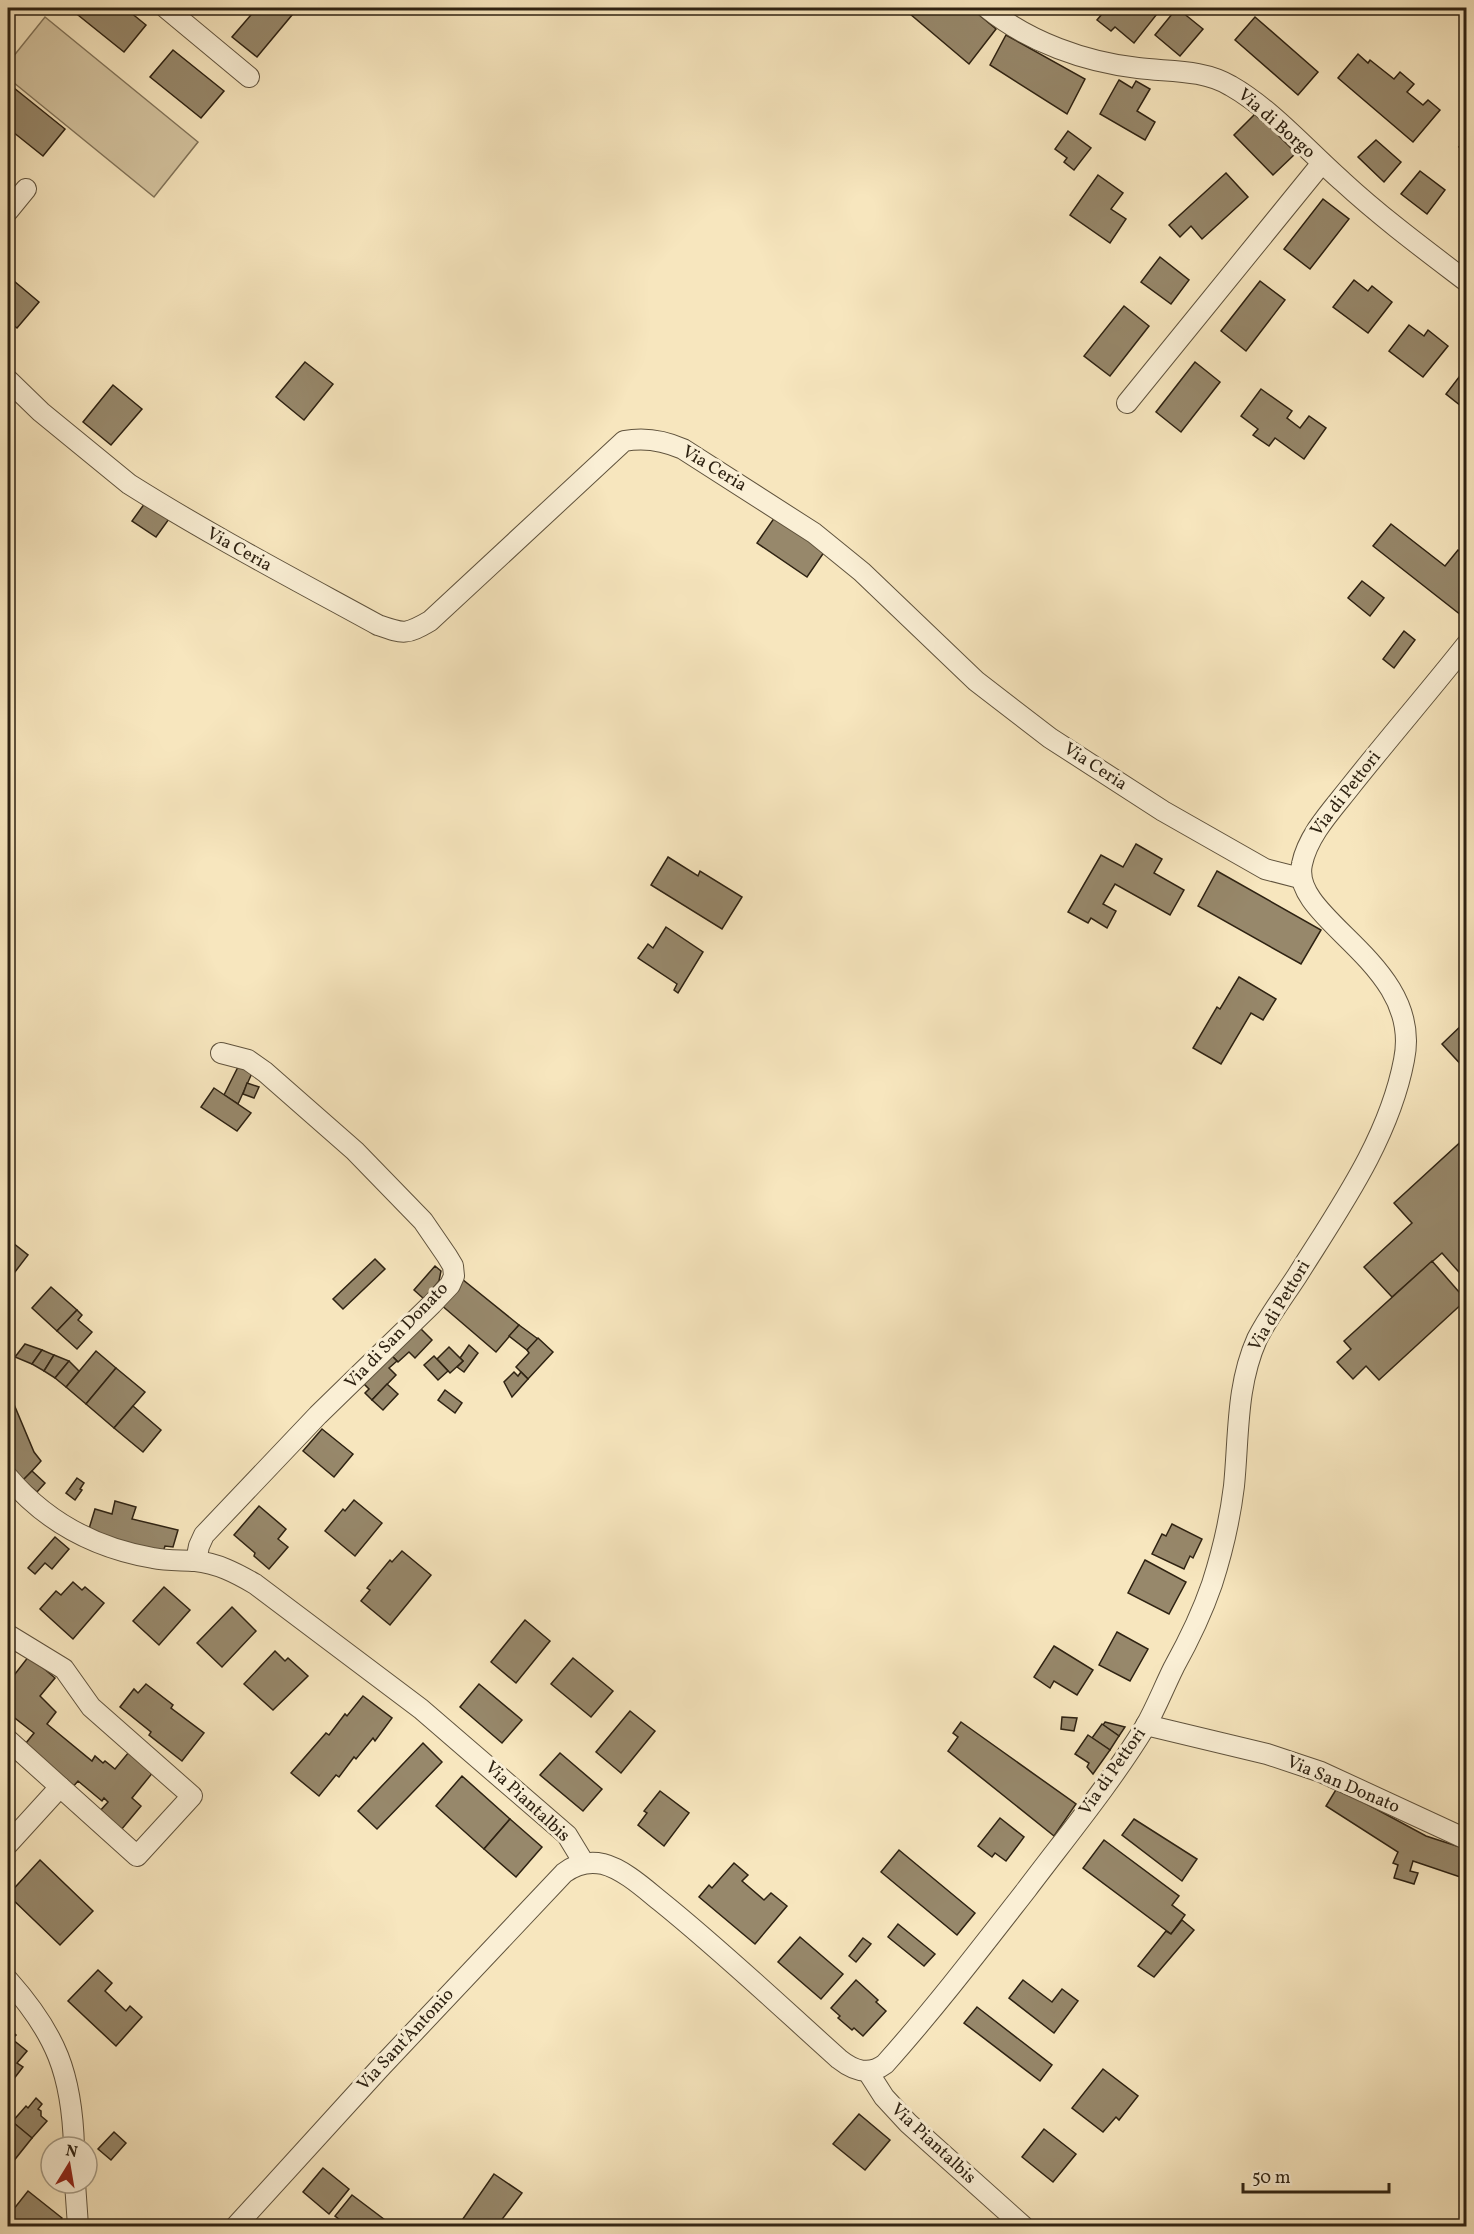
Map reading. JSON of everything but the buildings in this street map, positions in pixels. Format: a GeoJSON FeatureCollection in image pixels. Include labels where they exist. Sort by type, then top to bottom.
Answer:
{"type":"FeatureCollection","features":[{"type":"Feature","properties":{"kind":"street"},"geometry":{"type":"LineString","coordinates":[[166,8],[249,77]]}},
{"type":"Feature","properties":{"kind":"street","name":"Via di Borgo"},"geometry":{"type":"LineString","coordinates":[[987,8],[1006,23],[1071,54],[1117,65],[1196,73],[1231,86],[1259,105],[1383,218],[1467,281]]}},
{"type":"Feature","properties":{"kind":"street"},"geometry":{"type":"LineString","coordinates":[[1127,403],[1322,163]]}},
{"type":"Feature","properties":{"kind":"street"},"geometry":{"type":"LineString","coordinates":[[8,211],[26,189]]}},
{"type":"Feature","properties":{"kind":"street","name":"Via Ceria"},"geometry":{"type":"LineString","coordinates":[[8,380],[50,419],[129,484],[202,530],[378,625],[398,632],[411,632],[430,621],[624,441],[640,438],[667,442],[683,449],[814,532],[862,572],[976,681],[1050,738],[1163,811],[1265,869],[1300,878]]}},
{"type":"Feature","properties":{"kind":"street","name":"Via di Pettori"},"geometry":{"type":"LineString","coordinates":[[868,2072],[885,2064],[985,1943],[1084,1814],[1146,1725],[1200,1618],[1217,1565],[1234,1490],[1241,1389],[1249,1359],[1259,1335],[1333,1220],[1360,1172],[1383,1125],[1400,1080],[1407,1047],[1406,1021],[1389,984],[1310,898],[1300,878],[1302,860],[1315,833],[1467,645]]}},
{"type":"Feature","properties":{"kind":"street","name":"Via di San Donato"},"geometry":{"type":"LineString","coordinates":[[196,1562],[204,1535],[318,1415],[432,1304],[450,1285],[454,1276],[453,1266],[423,1221],[355,1151],[266,1072],[248,1060],[221,1053]]}},
{"type":"Feature","properties":{"kind":"street","name":"Via Piantalbis"},"geometry":{"type":"LineString","coordinates":[[8,1477],[22,1493],[58,1522],[93,1542],[155,1559],[214,1565],[236,1573],[255,1584],[383,1678],[496,1772],[567,1835],[584,1863]]}},
{"type":"Feature","properties":{"kind":"street"},"geometry":{"type":"LineString","coordinates":[[8,1640],[10,1636],[64,1669],[91,1707],[192,1796],[137,1857],[8,1740]]}},
{"type":"Feature","properties":{"kind":"street","name":"Via San Donato"},"geometry":{"type":"LineString","coordinates":[[1146,1725],[1245,1748],[1313,1769],[1467,1839]]}},
{"type":"Feature","properties":{"kind":"street"},"geometry":{"type":"LineString","coordinates":[[8,1844],[60,1787]]}},
{"type":"Feature","properties":{"kind":"street"},"geometry":{"type":"LineString","coordinates":[[584,1863],[606,1865],[641,1887],[686,1923],[839,2059],[853,2069],[868,2072]]}},
{"type":"Feature","properties":{"kind":"street","name":"Via Sant'Antonio"},"geometry":{"type":"LineString","coordinates":[[236,2226],[387,2060],[564,1873],[584,1863]]}},
{"type":"Feature","properties":{"kind":"street"},"geometry":{"type":"LineString","coordinates":[[8,1980],[30,2005],[41,2022],[62,2064],[73,2135]]}},
{"type":"Feature","properties":{"kind":"street","name":"Via Piantalbis"},"geometry":{"type":"LineString","coordinates":[[868,2072],[884,2097],[908,2123],[1023,2226]]}},
{"type":"Feature","properties":{"kind":"street"},"geometry":{"type":"LineString","coordinates":[[76,2195],[78,2226]]}},
{"type":"Feature","properties":{"kind":"shaded area"},"geometry":{"type":"Polygon","coordinates":[[[45,17],[198,142],[154,197],[8,78],[8,63],[45,17]]]}}]}
